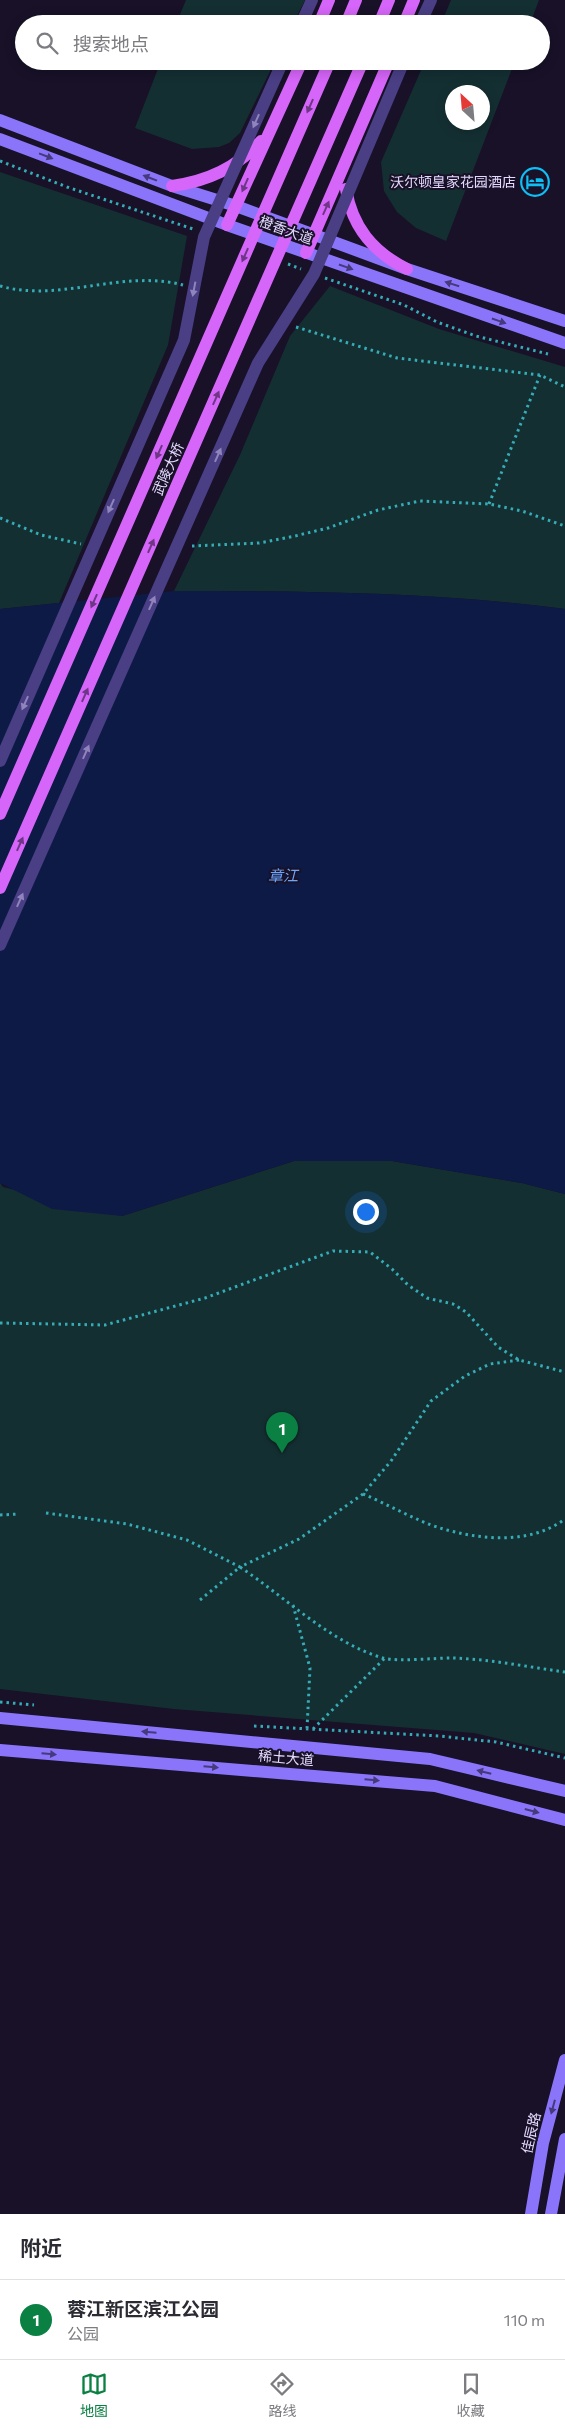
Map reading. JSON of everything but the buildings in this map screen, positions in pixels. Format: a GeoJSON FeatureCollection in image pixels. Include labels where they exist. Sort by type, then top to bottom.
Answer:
{"type":"FeatureCollection","features":[{"type":"Feature","properties":{"kind":"main road"},"geometry":{"type":"LineString","coordinates":[[323,15],[329,0]]}},
{"type":"Feature","properties":{"kind":"main road"},"geometry":{"type":"LineString","coordinates":[[350,15],[356,0]]}},
{"type":"Feature","properties":{"kind":"main road"},"geometry":{"type":"LineString","coordinates":[[383,15],[389,0]]}},
{"type":"Feature","properties":{"kind":"main road"},"geometry":{"type":"LineString","coordinates":[[408,15],[414,0]]}},
{"type":"Feature","properties":{"kind":"main road"},"geometry":{"type":"LineString","coordinates":[[227,225],[298,70]]}},
{"type":"Feature","properties":{"kind":"main road","name":"武陵大桥"},"geometry":{"type":"LineString","coordinates":[[0,814],[326,70]]}},
{"type":"Feature","properties":{"kind":"main road","name":"武陵大桥"},"geometry":{"type":"LineString","coordinates":[[0,888],[359,70]]}},
{"type":"Feature","properties":{"kind":"main road"},"geometry":{"type":"LineString","coordinates":[[306,253],[385,70]]}},
{"type":"Feature","properties":{"kind":"main road","name":"橙香大道"},"geometry":{"type":"LineString","coordinates":[[0,120],[172,186],[236,206],[407,269],[565,321]]}},
{"type":"Feature","properties":{"kind":"main road"},"geometry":{"type":"LineString","coordinates":[[172,186],[205,179],[236,164],[256,146],[273,125]]}},
{"type":"Feature","properties":{"kind":"main road","name":"橙香大道"},"geometry":{"type":"LineString","coordinates":[[0,139],[227,225],[565,343]]}},
{"type":"Feature","properties":{"kind":"main road"},"geometry":{"type":"LineString","coordinates":[[350,155],[346,185],[350,208],[359,229],[380,253],[407,269]]}},
{"type":"Feature","properties":{"kind":"main road","name":"稀土大道"},"geometry":{"type":"LineString","coordinates":[[0,1718],[430,1759],[565,1792]]}},
{"type":"Feature","properties":{"kind":"main road","name":"稀土大道"},"geometry":{"type":"LineString","coordinates":[[0,1750],[435,1786],[565,1820]]}},
{"type":"Feature","properties":{"kind":"main road","name":"佳辰路"},"geometry":{"type":"LineString","coordinates":[[531,2214],[543,2143],[565,2060]]}},
{"type":"Feature","properties":{"kind":"main road"},"geometry":{"type":"LineString","coordinates":[[551,2214],[565,2139]]}},
{"type":"Feature","properties":{"kind":"street"},"geometry":{"type":"LineString","coordinates":[[305,15],[312,0]]}},
{"type":"Feature","properties":{"kind":"street"},"geometry":{"type":"LineString","coordinates":[[424,15],[431,0]]}},
{"type":"Feature","properties":{"kind":"street"},"geometry":{"type":"LineString","coordinates":[[0,760],[184,340],[204,237],[280,70]]}},
{"type":"Feature","properties":{"kind":"street"},"geometry":{"type":"LineString","coordinates":[[0,945],[258,363],[314,274],[400,70]]}},
{"type":"Feature","properties":{"kind":"path"},"geometry":{"type":"LineString","coordinates":[[489,504],[540,375]]}},
{"type":"Feature","properties":{"kind":"path"},"geometry":{"type":"LineString","coordinates":[[187,546],[259,543],[296,536],[328,528],[378,510],[420,501],[489,504],[565,526]]}},
{"type":"Feature","properties":{"kind":"path"},"geometry":{"type":"LineString","coordinates":[[0,518],[41,535],[83,545]]}},
{"type":"Feature","properties":{"kind":"path"},"geometry":{"type":"LineString","coordinates":[[0,1323],[105,1325],[205,1298],[333,1251],[370,1252],[392,1269],[408,1285],[427,1298],[453,1304],[466,1312],[498,1347],[519,1360],[565,1372]]}},
{"type":"Feature","properties":{"kind":"path"},"geometry":{"type":"LineString","coordinates":[[200,1600],[240,1567],[299,1539],[363,1494],[391,1461],[431,1401],[465,1376],[490,1364],[519,1360]]}},
{"type":"Feature","properties":{"kind":"path"},"geometry":{"type":"LineString","coordinates":[[363,1494],[440,1528],[510,1539],[551,1530],[565,1519]]}},
{"type":"Feature","properties":{"kind":"path"},"geometry":{"type":"LineString","coordinates":[[46,1513],[127,1524],[187,1540],[240,1567],[311,1620],[351,1645],[385,1658],[454,1658],[565,1672]]}},
{"type":"Feature","properties":{"kind":"path"},"geometry":{"type":"LineString","coordinates":[[0,1515],[19,1514]]}},
{"type":"Feature","properties":{"kind":"path"},"geometry":{"type":"LineString","coordinates":[[293,1605],[310,1668],[307,1729]]}},
{"type":"Feature","properties":{"kind":"path"},"geometry":{"type":"LineString","coordinates":[[312,1729],[385,1658]]}},
{"type":"Feature","properties":{"kind":"path"},"geometry":{"type":"LineString","coordinates":[[0,1702],[38,1706]]}},
{"type":"Feature","properties":{"kind":"path"},"geometry":{"type":"LineString","coordinates":[[248,1726],[439,1736],[496,1742],[565,1758]]}},
{"type":"Feature","properties":{"kind":"green space"},"geometry":{"type":"Polygon","coordinates":[[[186,0],[305,0],[298,15],[180,15],[186,0]]]}},
{"type":"Feature","properties":{"kind":"green space"},"geometry":{"type":"Polygon","coordinates":[[[451,0],[539,0],[533,15],[445,15],[451,0]]]}},
{"type":"Feature","properties":{"kind":"green space"},"geometry":{"type":"Polygon","coordinates":[[[158,70],[271,70],[240,133],[229,143],[219,147],[192,149],[135,128],[158,70]]]}},
{"type":"Feature","properties":{"kind":"green space"},"geometry":{"type":"Polygon","coordinates":[[[421,70],[512,70],[490,126],[490,85],[445,85],[445,130],[489,130],[446,241],[416,228],[397,212],[384,191],[381,162],[421,70]]]}},
{"type":"Feature","properties":{"kind":"green space"},"geometry":{"type":"Polygon","coordinates":[[[0,172],[187,236],[168,345],[59,603],[0,609],[0,172]]]}},
{"type":"Feature","properties":{"kind":"green space"},"geometry":{"type":"Polygon","coordinates":[[[330,286],[439,329],[565,367],[565,609],[516,603],[419,596],[272,591],[174,591],[240,455],[290,336],[330,286]]]}},
{"type":"Feature","properties":{"kind":"green space"},"geometry":{"type":"Polygon","coordinates":[[[294,1161],[392,1161],[522,1183],[565,1194],[565,1754],[474,1733],[174,1709],[0,1689],[0,1183],[3,1187],[122,1216],[294,1161]]]}},
{"type":"Feature","properties":{"kind":"water","name":"章江"},"geometry":{"type":"Polygon","coordinates":[[[174,591],[321,592],[419,596],[516,603],[565,609],[565,1194],[522,1183],[392,1161],[294,1161],[122,1216],[52,1209],[0,1183],[0,609],[174,591]]]}},
{"type":"Feature","properties":{"kind":"place","name":"沃尔顿皇家花园酒店"},"geometry":{"type":"Point","coordinates":[535,182]}},
{"type":"Feature","properties":{"kind":"place","name":"蓉江新区滨江公园"},"geometry":{"type":"Point","coordinates":[282,1453]}}]}
